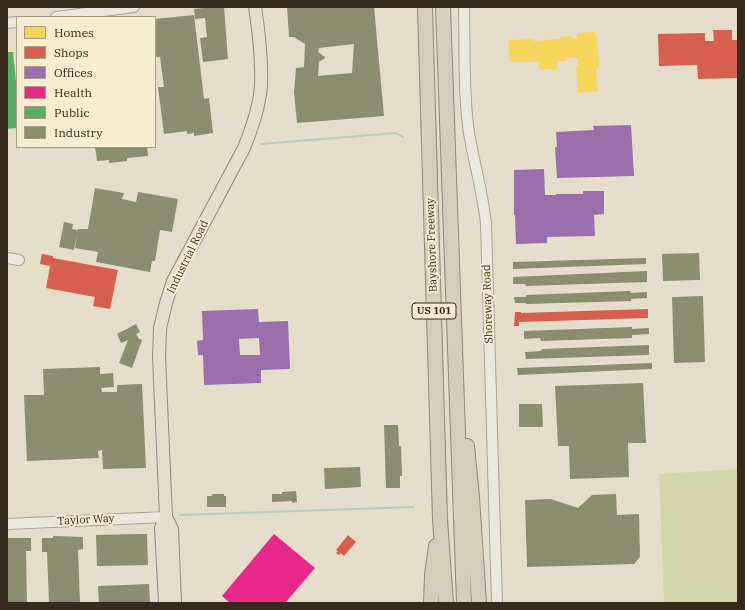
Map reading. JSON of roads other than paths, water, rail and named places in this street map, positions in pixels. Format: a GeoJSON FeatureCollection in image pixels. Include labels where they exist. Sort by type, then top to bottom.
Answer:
{"type":"FeatureCollection","features":[{"type":"Feature","properties":{"kind":"highway"},"geometry":{"type":"LineString","coordinates":[[416,7],[428,101]]}},
{"type":"Feature","properties":{"kind":"highway","name":"Bayshore Freeway"},"geometry":{"type":"LineString","coordinates":[[425,7],[440,520],[446,603]]}},
{"type":"Feature","properties":{"kind":"highway","name":"Bayshore Freeway"},"geometry":{"type":"LineString","coordinates":[[443,7],[464,603]]}},
{"type":"Feature","properties":{"kind":"highway"},"geometry":{"type":"LineString","coordinates":[[454,338],[470,474],[479,603]]}},
{"type":"Feature","properties":{"kind":"highway"},"geometry":{"type":"LineString","coordinates":[[431,603],[432,575],[440,520]]}},
{"type":"Feature","properties":{"kind":"main road","name":"Industrial Road"},"geometry":{"type":"LineString","coordinates":[[176,603],[172,529],[166,517],[159,357],[160,328],[173,281],[244,148],[252,129],[261,86],[260,40],[255,7]]}},
{"type":"Feature","properties":{"kind":"main road","name":"Industrial Road"},"geometry":{"type":"LineString","coordinates":[[165,603],[161,528],[166,517]]}},
{"type":"Feature","properties":{"kind":"street"},"geometry":{"type":"LineString","coordinates":[[64,16],[134,7]]}},
{"type":"Feature","properties":{"kind":"street","name":"Shoreway Road"},"geometry":{"type":"LineString","coordinates":[[464,7],[469,133],[486,224],[497,603]]}},
{"type":"Feature","properties":{"kind":"street"},"geometry":{"type":"LineString","coordinates":[[7,258],[19,260]]}},
{"type":"Feature","properties":{"kind":"street","name":"Taylor Way"},"geometry":{"type":"LineString","coordinates":[[7,524],[166,517]]}},
{"type":"Feature","properties":{"kind":"waterway"},"geometry":{"type":"LineString","coordinates":[[261,144],[396,133],[403,137]]}},
{"type":"Feature","properties":{"kind":"waterway"},"geometry":{"type":"LineString","coordinates":[[180,515],[414,507]]}}]}
